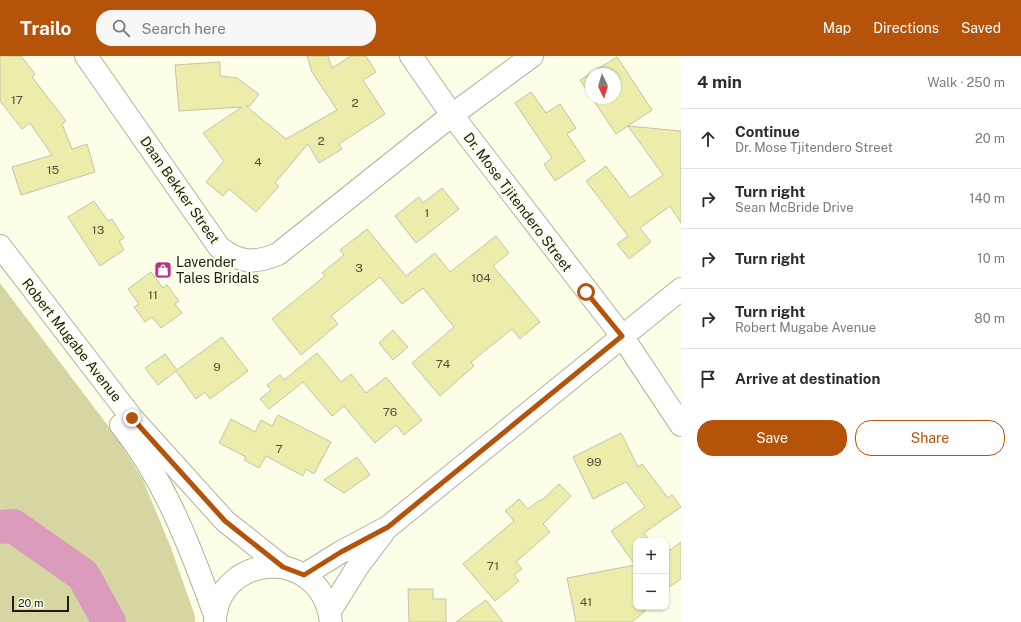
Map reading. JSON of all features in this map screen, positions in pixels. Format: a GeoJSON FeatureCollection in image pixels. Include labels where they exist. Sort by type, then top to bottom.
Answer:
{"type":"FeatureCollection","features":[{"type":"Feature","properties":{"kind":"main road","name":"Daan Bekker Street"},"geometry":{"type":"LineString","coordinates":[[86,56],[219,247],[230,255],[243,260],[263,260],[278,254],[452,115],[532,56]]}},
{"type":"Feature","properties":{"kind":"main road","name":"Dr. Mose Tjitendero Street"},"geometry":{"type":"LineString","coordinates":[[411,56],[452,115],[622,336],[681,425]]}},
{"type":"Feature","properties":{"kind":"main road","name":"Robert Mugabe Avenue"},"geometry":{"type":"LineString","coordinates":[[0,246],[132,418],[225,521],[283,567]]}},
{"type":"Feature","properties":{"kind":"main road","name":"Robert Mugabe Avenue"},"geometry":{"type":"LineString","coordinates":[[0,268],[61,350],[137,446],[156,477],[190,549],[215,618]]}},
{"type":"Feature","properties":{"kind":"main road"},"geometry":{"type":"LineString","coordinates":[[304,575],[341,552],[388,527],[681,289]]}},
{"type":"Feature","properties":{"kind":"main road"},"geometry":{"type":"LineString","coordinates":[[331,616],[358,566],[388,527]]}},
{"type":"Feature","properties":{"kind":"main road"},"geometry":{"type":"LineString","coordinates":[[215,618],[221,597],[232,582],[247,572],[265,566],[283,567],[304,575],[316,584],[324,597],[331,616]]}},
{"type":"Feature","properties":{"kind":"green space"},"geometry":{"type":"Polygon","coordinates":[[[0,283],[115,435],[143,480],[171,548],[195,616],[195,622],[0,622],[0,283]]]}},
{"type":"Feature","properties":{"kind":"building"},"geometry":{"type":"Polygon","coordinates":[[[0,56],[21,56],[35,74],[32,77],[66,121],[62,124],[72,149],[87,144],[95,172],[21,195],[12,167],[52,155],[30,123],[22,129],[0,101],[0,56]]]}},
{"type":"Feature","properties":{"kind":"building"},"geometry":{"type":"Polygon","coordinates":[[[307,56],[328,56],[332,68],[351,56],[366,56],[376,72],[363,80],[385,114],[339,144],[342,149],[319,163],[308,144],[275,183],[279,186],[256,212],[229,189],[223,196],[206,182],[224,161],[203,133],[242,107],[179,111],[175,65],[220,62],[220,76],[237,78],[259,94],[250,106],[246,106],[286,139],[337,110],[312,72],[307,56]]]}},
{"type":"Feature","properties":{"kind":"building"},"geometry":{"type":"Polygon","coordinates":[[[617,57],[652,110],[616,134],[596,104],[621,104],[621,68],[599,68],[617,57]]]}},
{"type":"Feature","properties":{"kind":"building"},"geometry":{"type":"Polygon","coordinates":[[[585,77],[585,87],[580,80],[585,77]]]}},
{"type":"Feature","properties":{"kind":"building"},"geometry":{"type":"Polygon","coordinates":[[[531,92],[546,113],[560,104],[576,128],[567,134],[585,161],[555,181],[544,164],[552,158],[515,103],[531,92]]]}},
{"type":"Feature","properties":{"kind":"building"},"geometry":{"type":"Polygon","coordinates":[[[628,126],[681,131],[681,223],[670,206],[640,228],[651,242],[629,259],[617,244],[628,236],[586,181],[606,166],[630,198],[663,175],[628,126]]]}},
{"type":"Feature","properties":{"kind":"building"},"geometry":{"type":"Polygon","coordinates":[[[442,188],[459,209],[416,243],[395,216],[419,197],[423,203],[442,188]]]}},
{"type":"Feature","properties":{"kind":"building"},"geometry":{"type":"Polygon","coordinates":[[[94,201],[108,221],[112,219],[124,238],[119,241],[124,250],[100,266],[68,217],[94,201]]]}},
{"type":"Feature","properties":{"kind":"building"},"geometry":{"type":"Polygon","coordinates":[[[367,229],[406,276],[435,253],[450,272],[496,236],[509,253],[493,266],[540,322],[520,339],[512,329],[471,362],[474,366],[440,396],[412,363],[454,327],[423,288],[402,304],[380,277],[331,316],[338,324],[301,355],[272,319],[325,276],[322,273],[344,255],[340,250],[367,229]]]}},
{"type":"Feature","properties":{"kind":"building"},"geometry":{"type":"Polygon","coordinates":[[[151,272],[163,288],[167,285],[179,301],[175,304],[182,313],[161,328],[152,317],[145,322],[134,307],[139,304],[128,289],[151,272]]]}},
{"type":"Feature","properties":{"kind":"building"},"geometry":{"type":"Polygon","coordinates":[[[393,330],[408,347],[393,360],[379,343],[393,330]]]}},
{"type":"Feature","properties":{"kind":"building"},"geometry":{"type":"Polygon","coordinates":[[[222,337],[248,371],[210,399],[205,392],[196,399],[176,371],[158,385],[145,368],[165,354],[177,370],[222,337]]]}},
{"type":"Feature","properties":{"kind":"building"},"geometry":{"type":"Polygon","coordinates":[[[317,353],[341,382],[351,374],[366,393],[386,377],[422,420],[404,435],[396,425],[375,443],[344,406],[332,416],[303,382],[269,409],[260,399],[271,390],[267,385],[280,375],[284,380],[317,353]]]}},
{"type":"Feature","properties":{"kind":"building"},"geometry":{"type":"Polygon","coordinates":[[[278,415],[331,442],[314,474],[306,469],[303,476],[266,456],[259,468],[244,460],[246,457],[219,443],[231,419],[255,432],[261,420],[272,426],[278,415]]]}},
{"type":"Feature","properties":{"kind":"building"},"geometry":{"type":"Polygon","coordinates":[[[621,433],[638,467],[642,464],[668,498],[672,495],[681,507],[644,533],[648,538],[633,538],[633,562],[611,531],[645,507],[626,482],[593,499],[573,457],[621,433]]]}},
{"type":"Feature","properties":{"kind":"building"},"geometry":{"type":"Polygon","coordinates":[[[357,457],[370,475],[344,493],[324,480],[357,457]]]}},
{"type":"Feature","properties":{"kind":"building"},"geometry":{"type":"Polygon","coordinates":[[[559,484],[571,496],[543,524],[550,532],[516,562],[522,569],[514,575],[519,581],[495,601],[463,564],[514,521],[505,511],[519,499],[528,509],[540,500],[541,501],[559,484]]]}},
{"type":"Feature","properties":{"kind":"building"},"geometry":{"type":"Polygon","coordinates":[[[681,542],[681,579],[669,587],[669,574],[669,551],[681,542]]]}},
{"type":"Feature","properties":{"kind":"building"},"geometry":{"type":"Polygon","coordinates":[[[633,565],[633,610],[645,611],[632,622],[576,622],[567,578],[633,565]]]}},
{"type":"Feature","properties":{"kind":"building"},"geometry":{"type":"Polygon","coordinates":[[[408,589],[433,589],[433,599],[446,599],[446,622],[409,622],[408,589]]]}},
{"type":"Feature","properties":{"kind":"building"},"geometry":{"type":"Polygon","coordinates":[[[486,600],[503,622],[456,622],[486,600]]]}},
{"type":"Feature","properties":{"kind":"waterway"},"geometry":{"type":"LineString","coordinates":[[0,527],[13,526],[83,575],[109,622]]}},
{"type":"Feature","properties":{"kind":"place","name":"Lavender Tales Bridals"},"geometry":{"type":"Point","coordinates":[163,270]}},
{"type":"Feature","properties":{"kind":"route"},"geometry":{"type":"LineString","coordinates":[[132,418],[225,521],[255,543],[283,567],[304,575],[341,552],[388,527],[622,336],[586,292]]}}]}
